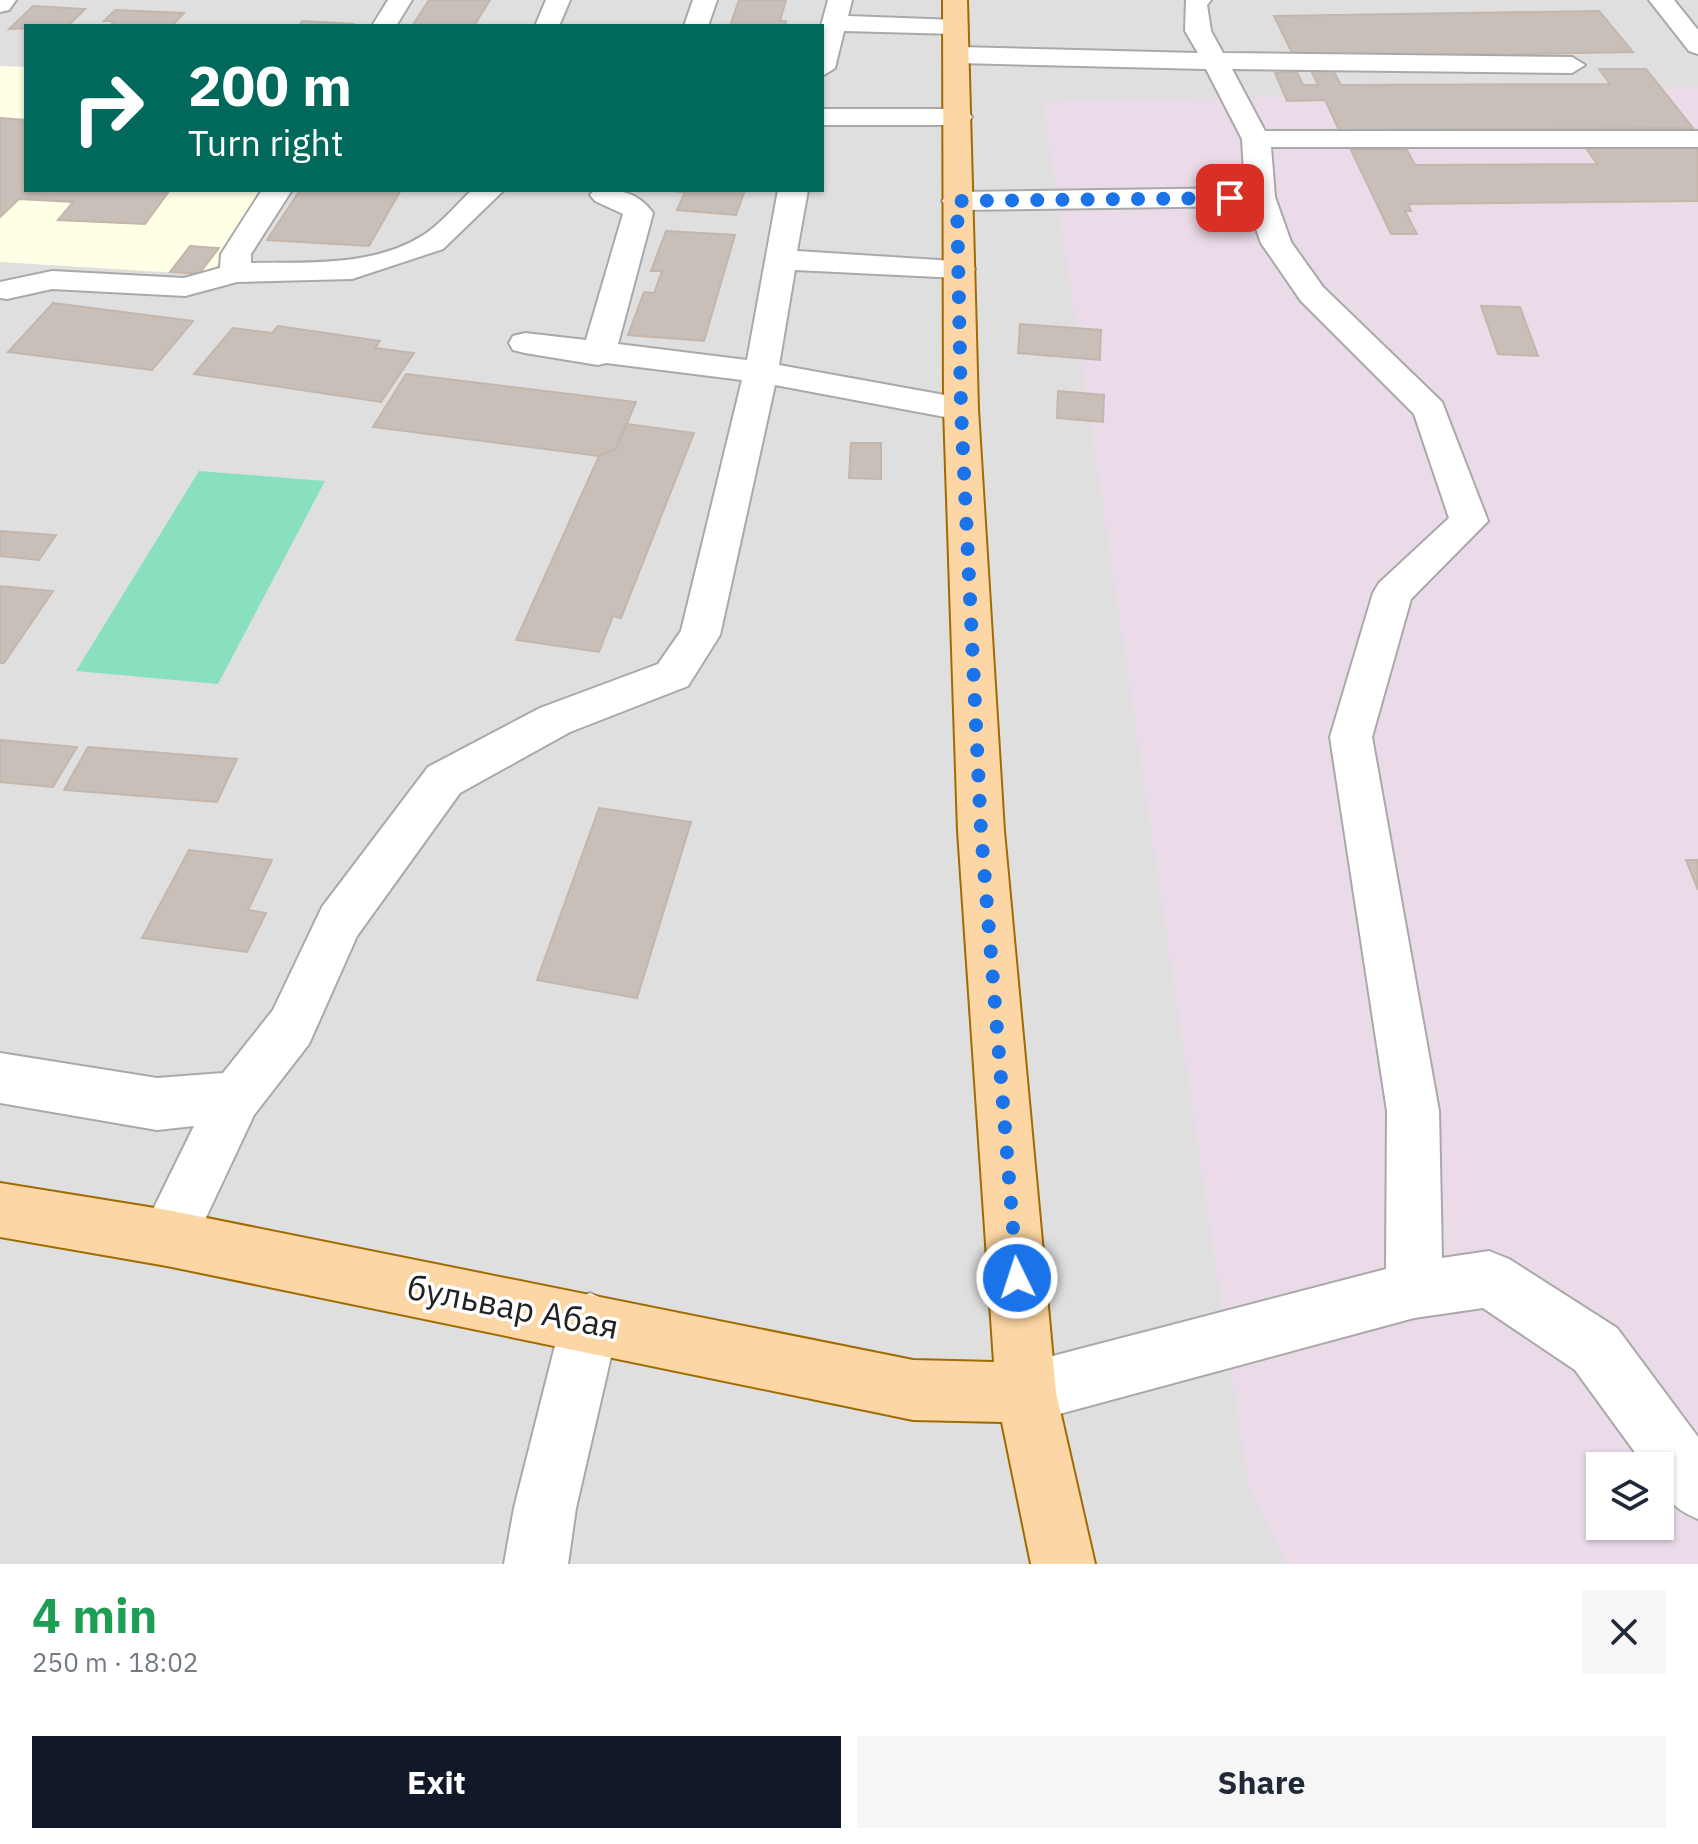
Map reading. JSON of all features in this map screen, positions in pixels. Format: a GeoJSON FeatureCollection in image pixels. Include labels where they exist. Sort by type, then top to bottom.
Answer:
{"type":"FeatureCollection","features":[{"type":"Feature","properties":{"kind":"main road"},"geometry":{"type":"LineString","coordinates":[[957,27],[961,409],[981,831],[1026,1393],[1063,1564]]}},
{"type":"Feature","properties":{"kind":"main road","name":"бульвар Абая"},"geometry":{"type":"LineString","coordinates":[[4,1218],[167,1238],[913,1390],[1026,1393]]}},
{"type":"Feature","properties":{"kind":"lane"},"geometry":{"type":"LineString","coordinates":[[0,5],[4,0]]}},
{"type":"Feature","properties":{"kind":"lane"},"geometry":{"type":"LineString","coordinates":[[385,24],[400,0]]}},
{"type":"Feature","properties":{"kind":"lane"},"geometry":{"type":"LineString","coordinates":[[548,24],[558,0]]}},
{"type":"Feature","properties":{"kind":"lane"},"geometry":{"type":"LineString","coordinates":[[697,24],[705,0]]}},
{"type":"Feature","properties":{"kind":"lane"},"geometry":{"type":"LineString","coordinates":[[1199,0],[1195,4],[1198,31],[1256,139],[1260,197],[1276,243],[1312,294],[1430,410],[1469,521],[1393,593],[1351,737],[1413,1111],[1414,1290]]}},
{"type":"Feature","properties":{"kind":"lane"},"geometry":{"type":"LineString","coordinates":[[1661,0],[1698,46]]}},
{"type":"Feature","properties":{"kind":"lane"},"geometry":{"type":"LineString","coordinates":[[824,60],[837,11],[1215,61],[1572,65]]}},
{"type":"Feature","properties":{"kind":"lane"},"geometry":{"type":"LineString","coordinates":[[824,117],[958,117]]}},
{"type":"Feature","properties":{"kind":"lane"},"geometry":{"type":"LineString","coordinates":[[1256,139],[1698,139]]}},
{"type":"Feature","properties":{"kind":"lane"},"geometry":{"type":"LineString","coordinates":[[236,273],[236,254],[276,192]]}},
{"type":"Feature","properties":{"kind":"lane"},"geometry":{"type":"LineString","coordinates":[[432,243],[464,192]]}},
{"type":"Feature","properties":{"kind":"lane"},"geometry":{"type":"LineString","coordinates":[[2,291],[52,280],[185,287],[236,273],[352,270],[432,243],[487,192]]}},
{"type":"Feature","properties":{"kind":"lane"},"geometry":{"type":"LineString","coordinates":[[167,1238],[236,1097],[291,1027],[339,922],[444,780],[555,720],[673,675],[700,635],[761,372],[793,192]]}},
{"type":"Feature","properties":{"kind":"lane"},"geometry":{"type":"LineString","coordinates":[[598,355],[638,213],[630,203],[605,195]]}},
{"type":"Feature","properties":{"kind":"lane"},"geometry":{"type":"LineString","coordinates":[[957,201],[1260,197]]}},
{"type":"Feature","properties":{"kind":"lane"},"geometry":{"type":"LineString","coordinates":[[783,260],[959,269]]}},
{"type":"Feature","properties":{"kind":"lane"},"geometry":{"type":"LineString","coordinates":[[525,343],[598,355],[761,372],[961,409]]}},
{"type":"Feature","properties":{"kind":"lane"},"geometry":{"type":"LineString","coordinates":[[0,1078],[157,1104],[236,1097]]}},
{"type":"Feature","properties":{"kind":"lane"},"geometry":{"type":"LineString","coordinates":[[1026,1393],[1414,1290],[1489,1279],[1596,1349],[1698,1488]]}},
{"type":"Feature","properties":{"kind":"lane"},"geometry":{"type":"LineString","coordinates":[[536,1564],[545,1508],[590,1322]]}},
{"type":"Feature","properties":{"kind":"shaded area"},"geometry":{"type":"Polygon","coordinates":[[[0,0],[1698,0],[1698,1564],[0,1564],[0,0]]]}},
{"type":"Feature","properties":{"kind":"shaded area"},"geometry":{"type":"Polygon","coordinates":[[[0,66],[24,67],[24,192],[264,192],[211,275],[0,262],[0,66]]]}},
{"type":"Feature","properties":{"kind":"shaded area"},"geometry":{"type":"Polygon","coordinates":[[[1698,88],[1698,1564],[1287,1564],[1249,1488],[1043,102],[1698,88]]]}},
{"type":"Feature","properties":{"kind":"green space"},"geometry":{"type":"Polygon","coordinates":[[[199,471],[325,481],[218,684],[76,671],[199,471]]]}},
{"type":"Feature","properties":{"kind":"building"},"geometry":{"type":"Polygon","coordinates":[[[429,0],[490,0],[475,24],[413,24],[429,0]]]}},
{"type":"Feature","properties":{"kind":"building"},"geometry":{"type":"Polygon","coordinates":[[[739,0],[786,0],[780,21],[786,21],[785,24],[731,24],[739,0]]]}},
{"type":"Feature","properties":{"kind":"building"},"geometry":{"type":"Polygon","coordinates":[[[33,6],[85,9],[70,24],[24,24],[24,28],[9,29],[33,6]]]}},
{"type":"Feature","properties":{"kind":"building"},"geometry":{"type":"Polygon","coordinates":[[[115,10],[184,13],[174,24],[112,24],[114,21],[104,21],[115,10]]]}},
{"type":"Feature","properties":{"kind":"building"},"geometry":{"type":"Polygon","coordinates":[[[1599,11],[1633,52],[1519,54],[1524,60],[1505,61],[1500,54],[1294,57],[1274,16],[1599,11]]]}},
{"type":"Feature","properties":{"kind":"building"},"geometry":{"type":"Polygon","coordinates":[[[302,21],[355,24],[300,24],[302,21]]]}},
{"type":"Feature","properties":{"kind":"building"},"geometry":{"type":"Polygon","coordinates":[[[1310,68],[1332,68],[1341,85],[1610,84],[1599,69],[1646,69],[1693,128],[1339,130],[1325,100],[1287,101],[1275,73],[1297,72],[1303,85],[1318,85],[1310,68]]]}},
{"type":"Feature","properties":{"kind":"building"},"geometry":{"type":"Polygon","coordinates":[[[0,118],[24,120],[24,192],[169,192],[145,224],[58,220],[73,202],[19,199],[0,217],[0,118]]]}},
{"type":"Feature","properties":{"kind":"building"},"geometry":{"type":"Polygon","coordinates":[[[1698,147],[1698,201],[1408,204],[1411,211],[1405,211],[1417,234],[1391,234],[1351,150],[1407,150],[1415,165],[1597,164],[1586,148],[1698,147]]]}},
{"type":"Feature","properties":{"kind":"building"},"geometry":{"type":"Polygon","coordinates":[[[299,192],[400,192],[369,246],[267,240],[299,192]]]}},
{"type":"Feature","properties":{"kind":"building"},"geometry":{"type":"Polygon","coordinates":[[[685,192],[744,192],[736,215],[677,210],[685,192]]]}},
{"type":"Feature","properties":{"kind":"building"},"geometry":{"type":"Polygon","coordinates":[[[666,231],[735,235],[704,341],[628,335],[644,292],[654,293],[662,271],[651,271],[666,231]]]}},
{"type":"Feature","properties":{"kind":"building"},"geometry":{"type":"Polygon","coordinates":[[[190,246],[219,248],[199,274],[170,272],[190,246]]]}},
{"type":"Feature","properties":{"kind":"building"},"geometry":{"type":"Polygon","coordinates":[[[53,303],[193,321],[152,370],[8,352],[53,303]]]}},
{"type":"Feature","properties":{"kind":"building"},"geometry":{"type":"Polygon","coordinates":[[[1481,306],[1520,307],[1538,356],[1498,354],[1481,306]]]}},
{"type":"Feature","properties":{"kind":"building"},"geometry":{"type":"Polygon","coordinates":[[[1020,324],[1101,330],[1100,360],[1018,353],[1020,324]]]}},
{"type":"Feature","properties":{"kind":"building"},"geometry":{"type":"Polygon","coordinates":[[[278,326],[380,341],[375,348],[414,353],[381,402],[194,374],[233,328],[272,333],[278,326]]]}},
{"type":"Feature","properties":{"kind":"building"},"geometry":{"type":"Polygon","coordinates":[[[406,374],[636,402],[616,449],[599,456],[373,427],[406,374]]]}},
{"type":"Feature","properties":{"kind":"building"},"geometry":{"type":"Polygon","coordinates":[[[1058,391],[1104,395],[1103,422],[1057,418],[1058,391]]]}},
{"type":"Feature","properties":{"kind":"building"},"geometry":{"type":"Polygon","coordinates":[[[627,424],[694,433],[621,618],[613,616],[599,652],[516,640],[599,456],[616,449],[627,424]]]}},
{"type":"Feature","properties":{"kind":"building"},"geometry":{"type":"Polygon","coordinates":[[[851,443],[881,443],[881,479],[849,478],[851,443]]]}},
{"type":"Feature","properties":{"kind":"building"},"geometry":{"type":"Polygon","coordinates":[[[0,531],[56,535],[39,560],[0,556],[0,531]]]}},
{"type":"Feature","properties":{"kind":"building"},"geometry":{"type":"Polygon","coordinates":[[[0,586],[53,591],[4,663],[0,663],[0,586]]]}},
{"type":"Feature","properties":{"kind":"building"},"geometry":{"type":"Polygon","coordinates":[[[0,740],[77,747],[53,787],[0,782],[0,740]]]}},
{"type":"Feature","properties":{"kind":"building"},"geometry":{"type":"Polygon","coordinates":[[[88,747],[237,759],[217,802],[64,790],[88,747]]]}},
{"type":"Feature","properties":{"kind":"building"},"geometry":{"type":"Polygon","coordinates":[[[599,808],[691,822],[637,998],[537,980],[599,808]]]}},
{"type":"Feature","properties":{"kind":"building"},"geometry":{"type":"Polygon","coordinates":[[[189,850],[272,860],[248,910],[266,913],[247,952],[142,938],[189,850]]]}},
{"type":"Feature","properties":{"kind":"building"},"geometry":{"type":"Polygon","coordinates":[[[1686,860],[1698,860],[1698,890],[1686,860]]]}},
{"type":"Feature","properties":{"kind":"route"},"geometry":{"type":"LineString","coordinates":[[1017,1278],[981,831],[961,409],[957,201],[1230,198]]}}]}
